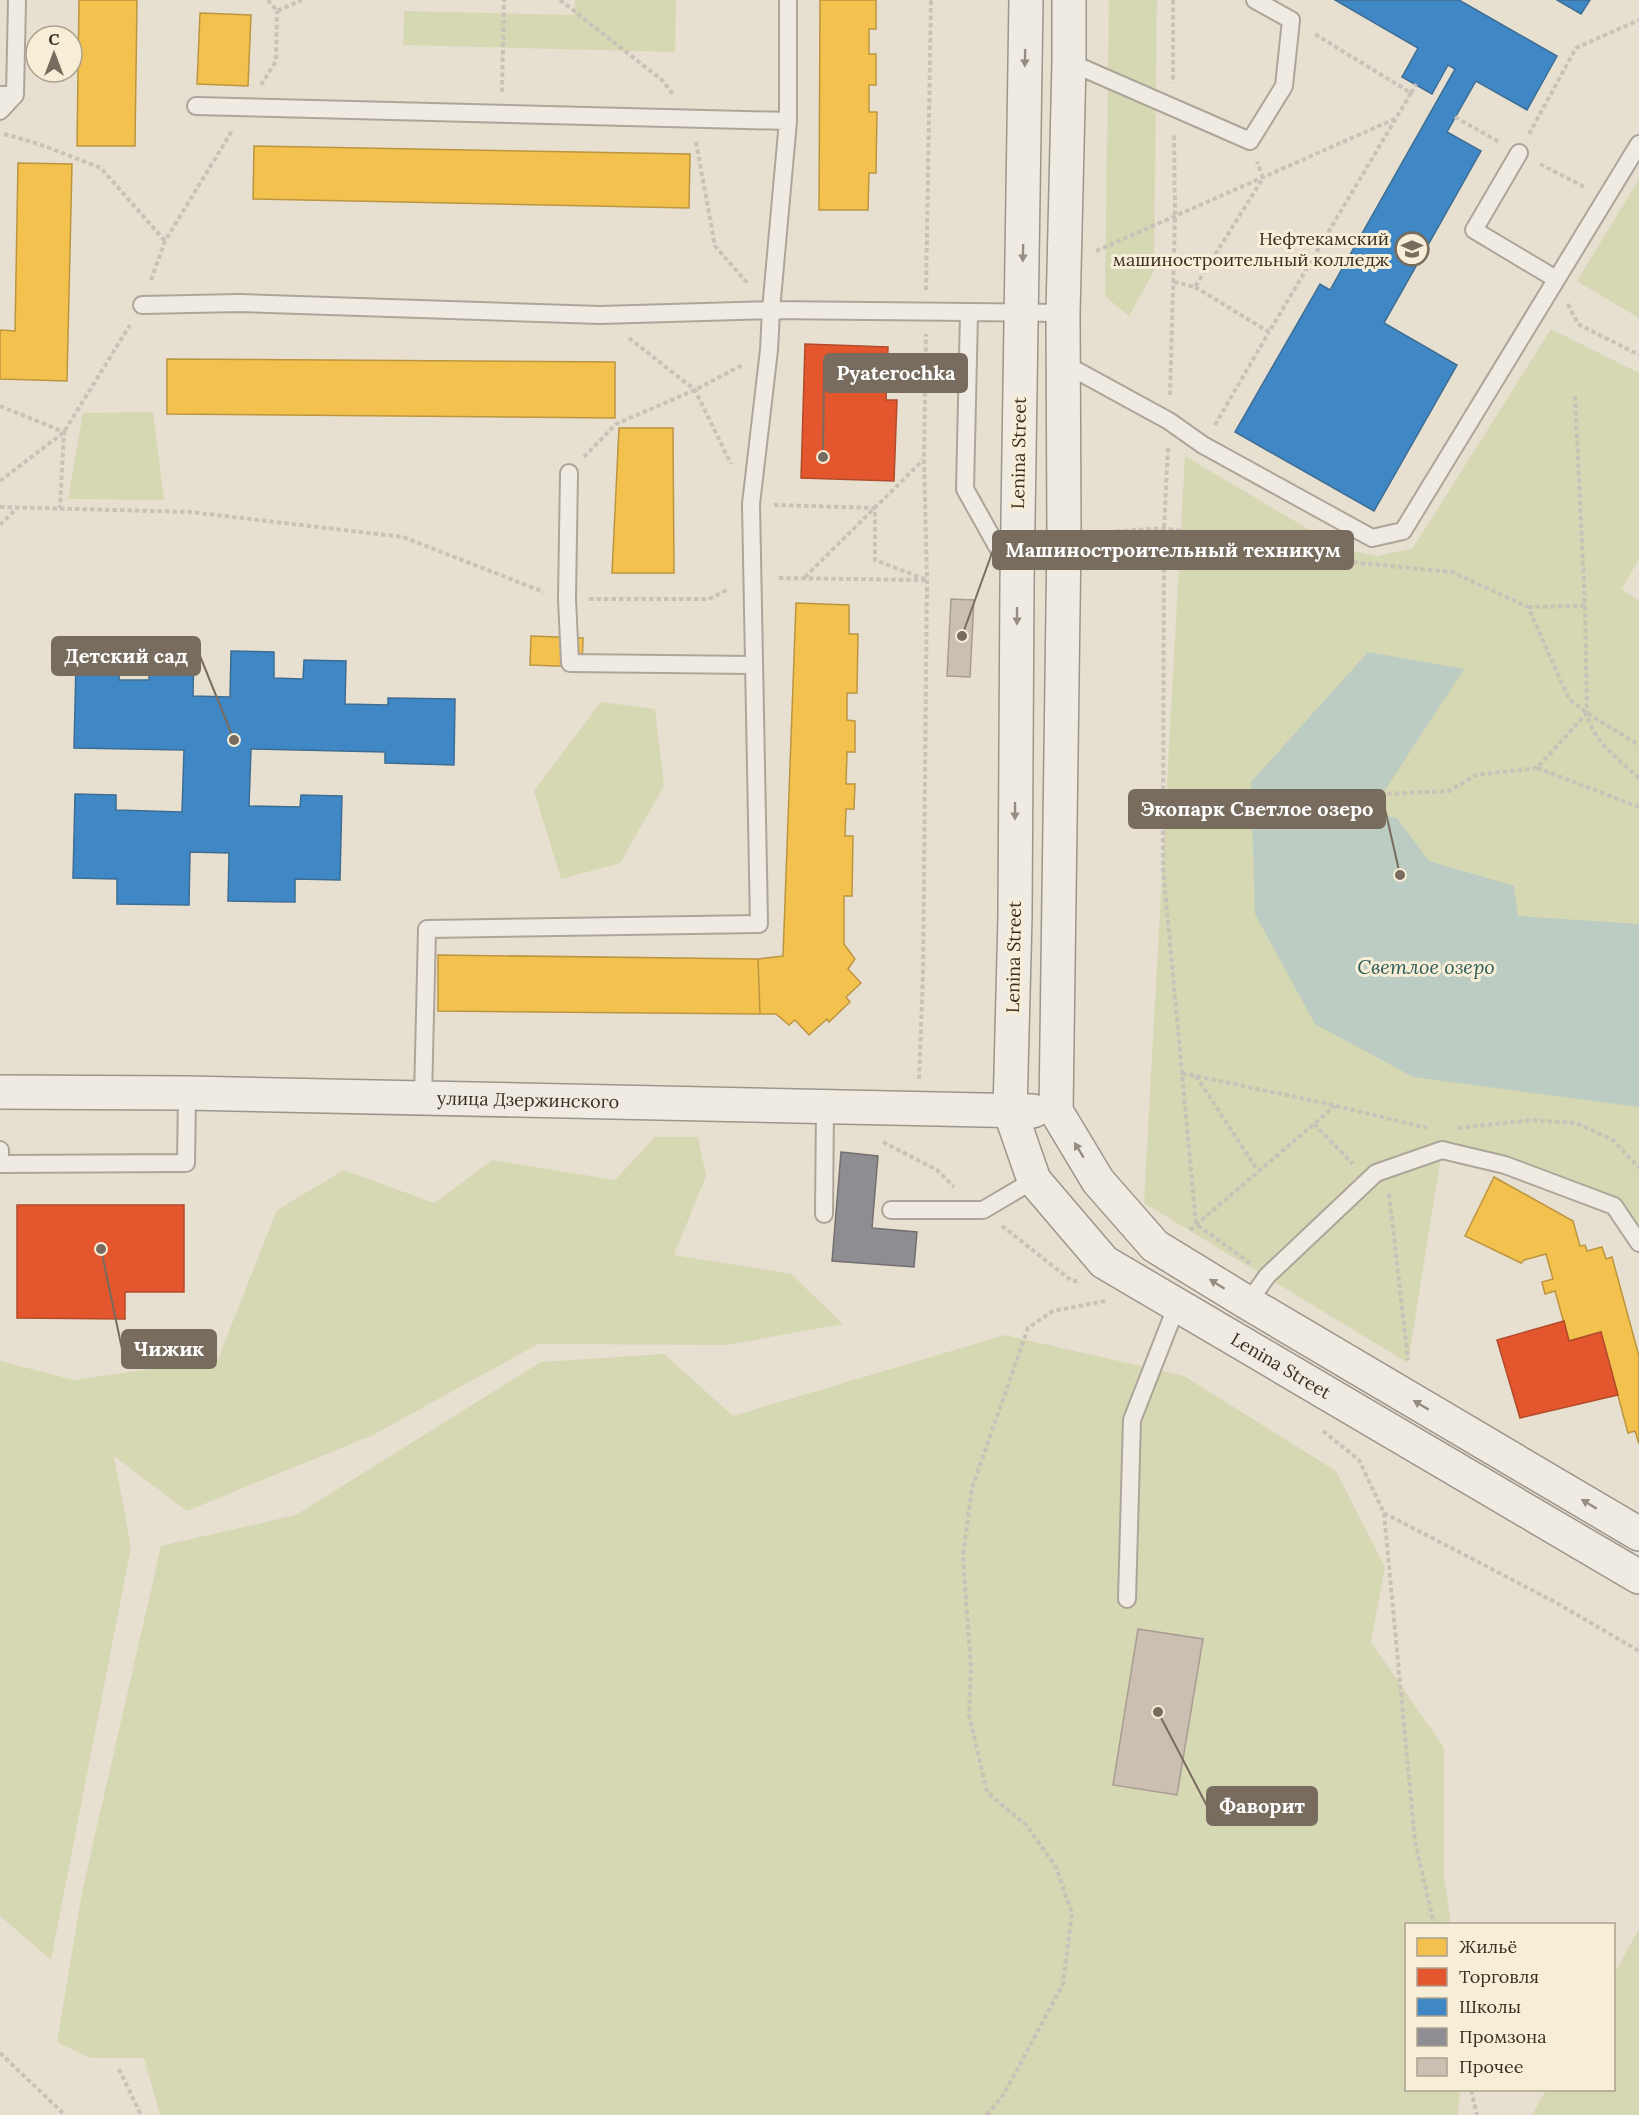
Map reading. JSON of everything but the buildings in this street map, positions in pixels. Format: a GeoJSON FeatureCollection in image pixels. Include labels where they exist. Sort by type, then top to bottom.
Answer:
{"type":"FeatureCollection","features":[{"type":"Feature","properties":{"kind":"main road","name":"Lenina Street"},"geometry":{"type":"LineString","coordinates":[[1026,0],[1017,583],[1015,917],[1010,1111],[1034,1180],[1104,1262],[1639,1577]]}},
{"type":"Feature","properties":{"kind":"main road"},"geometry":{"type":"LineString","coordinates":[[1056,1111],[1064,537],[1063,313],[1069,0]]}},
{"type":"Feature","properties":{"kind":"main road","name":"улица Дзержинского"},"geometry":{"type":"LineString","coordinates":[[0,1099],[187,1093],[1056,1111]]}},
{"type":"Feature","properties":{"kind":"main road","name":"Lenina Street"},"geometry":{"type":"LineString","coordinates":[[1056,1111],[1098,1181],[1155,1246],[1248,1304],[1639,1534]]}},
{"type":"Feature","properties":{"kind":"lane"},"geometry":{"type":"LineString","coordinates":[[0,111],[7,95],[17,0]]}},
{"type":"Feature","properties":{"kind":"lane"},"geometry":{"type":"LineString","coordinates":[[423,1098],[426,928],[759,924],[751,504],[769,350],[788,121],[788,0]]}},
{"type":"Feature","properties":{"kind":"lane"},"geometry":{"type":"LineString","coordinates":[[1069,62],[1250,141],[1284,86],[1292,20],[1255,0]]}},
{"type":"Feature","properties":{"kind":"lane"},"geometry":{"type":"LineString","coordinates":[[196,106],[788,121]]}},
{"type":"Feature","properties":{"kind":"lane"},"geometry":{"type":"LineString","coordinates":[[1064,363],[1169,421],[1203,445],[1372,538],[1403,531],[1639,144]]}},
{"type":"Feature","properties":{"kind":"lane"},"geometry":{"type":"LineString","coordinates":[[1519,153],[1474,230],[1556,279]]}},
{"type":"Feature","properties":{"kind":"lane"},"geometry":{"type":"LineString","coordinates":[[142,305],[239,303],[600,315],[771,310],[1063,313]]}},
{"type":"Feature","properties":{"kind":"lane"},"geometry":{"type":"LineString","coordinates":[[969,313],[965,489],[1017,583]]}},
{"type":"Feature","properties":{"kind":"lane"},"geometry":{"type":"LineString","coordinates":[[569,472],[567,599],[570,663],[754,665]]}},
{"type":"Feature","properties":{"kind":"lane"},"geometry":{"type":"LineString","coordinates":[[0,1150],[0,1164],[186,1163],[187,1093]]}},
{"type":"Feature","properties":{"kind":"lane"},"geometry":{"type":"LineString","coordinates":[[824,1214],[825,1105]]}},
{"type":"Feature","properties":{"kind":"lane"},"geometry":{"type":"LineString","coordinates":[[1248,1304],[1267,1276],[1376,1173],[1442,1150],[1505,1165],[1614,1206],[1639,1243]]}},
{"type":"Feature","properties":{"kind":"lane"},"geometry":{"type":"LineString","coordinates":[[891,1210],[983,1210],[1034,1180]]}},
{"type":"Feature","properties":{"kind":"lane"},"geometry":{"type":"LineString","coordinates":[[1127,1599],[1132,1420],[1165,1298]]}},
{"type":"Feature","properties":{"kind":"path"},"geometry":{"type":"LineString","coordinates":[[0,481],[64,432],[142,305],[165,241],[276,61],[277,11],[268,0]]}},
{"type":"Feature","properties":{"kind":"path"},"geometry":{"type":"LineString","coordinates":[[277,11],[302,0]]}},
{"type":"Feature","properties":{"kind":"path"},"geometry":{"type":"LineString","coordinates":[[502,113],[504,0]]}},
{"type":"Feature","properties":{"kind":"path"},"geometry":{"type":"LineString","coordinates":[[560,0],[662,80],[691,118],[715,246],[771,310]]}},
{"type":"Feature","properties":{"kind":"path"},"geometry":{"type":"LineString","coordinates":[[920,1107],[927,580],[924,459],[932,0]]}},
{"type":"Feature","properties":{"kind":"path"},"geometry":{"type":"LineString","coordinates":[[1173,0],[1175,218],[1164,528],[1163,868],[1196,1224],[1267,1276]]}},
{"type":"Feature","properties":{"kind":"path"},"geometry":{"type":"LineString","coordinates":[[1292,20],[1411,93]]}},
{"type":"Feature","properties":{"kind":"path"},"geometry":{"type":"LineString","coordinates":[[1519,153],[1576,48],[1639,20]]}},
{"type":"Feature","properties":{"kind":"path"},"geometry":{"type":"LineString","coordinates":[[1203,445],[1416,84]]}},
{"type":"Feature","properties":{"kind":"path"},"geometry":{"type":"LineString","coordinates":[[1064,265],[1175,218],[1397,117]]}},
{"type":"Feature","properties":{"kind":"path"},"geometry":{"type":"LineString","coordinates":[[0,134],[39,144],[101,168],[165,241]]}},
{"type":"Feature","properties":{"kind":"path"},"geometry":{"type":"LineString","coordinates":[[1250,141],[1263,178]]}},
{"type":"Feature","properties":{"kind":"path"},"geometry":{"type":"LineString","coordinates":[[1195,287],[1263,178]]}},
{"type":"Feature","properties":{"kind":"path"},"geometry":{"type":"LineString","coordinates":[[1556,279],[1578,324],[1639,355]]}},
{"type":"Feature","properties":{"kind":"path"},"geometry":{"type":"LineString","coordinates":[[1174,282],[1195,287],[1269,332]]}},
{"type":"Feature","properties":{"kind":"path"},"geometry":{"type":"LineString","coordinates":[[600,315],[695,390]]}},
{"type":"Feature","properties":{"kind":"path"},"geometry":{"type":"LineString","coordinates":[[569,472],[616,424],[695,390],[769,350]]}},
{"type":"Feature","properties":{"kind":"path"},"geometry":{"type":"LineString","coordinates":[[1575,396],[1589,725],[1595,736],[1639,778]]}},
{"type":"Feature","properties":{"kind":"path"},"geometry":{"type":"LineString","coordinates":[[0,406],[64,432]]}},
{"type":"Feature","properties":{"kind":"path"},"geometry":{"type":"LineString","coordinates":[[60,508],[64,432]]}},
{"type":"Feature","properties":{"kind":"path"},"geometry":{"type":"LineString","coordinates":[[805,577],[924,459]]}},
{"type":"Feature","properties":{"kind":"path"},"geometry":{"type":"LineString","coordinates":[[0,507],[190,512],[403,537],[528,588],[567,599]]}},
{"type":"Feature","properties":{"kind":"path"},"geometry":{"type":"LineString","coordinates":[[0,525],[17,508]]}},
{"type":"Feature","properties":{"kind":"path"},"geometry":{"type":"LineString","coordinates":[[1064,537],[1164,528],[1359,563],[1452,572],[1528,607],[1585,606]]}},
{"type":"Feature","properties":{"kind":"path"},"geometry":{"type":"LineString","coordinates":[[1528,607],[1569,699],[1587,713],[1639,745]]}},
{"type":"Feature","properties":{"kind":"path"},"geometry":{"type":"LineString","coordinates":[[1537,768],[1587,713]]}},
{"type":"Feature","properties":{"kind":"path"},"geometry":{"type":"LineString","coordinates":[[1163,795],[1197,801],[1228,801],[1449,791],[1476,775],[1537,768],[1639,807]]}},
{"type":"Feature","properties":{"kind":"path"},"geometry":{"type":"LineString","coordinates":[[1182,1073],[1335,1105],[1434,1130]]}},
{"type":"Feature","properties":{"kind":"path"},"geometry":{"type":"LineString","coordinates":[[1196,1075],[1258,1171]]}},
{"type":"Feature","properties":{"kind":"path"},"geometry":{"type":"LineString","coordinates":[[1196,1224],[1335,1105]]}},
{"type":"Feature","properties":{"kind":"path"},"geometry":{"type":"LineString","coordinates":[[1458,1128],[1531,1120],[1576,1123],[1614,1140],[1639,1168]]}},
{"type":"Feature","properties":{"kind":"path"},"geometry":{"type":"LineString","coordinates":[[1314,1124],[1368,1180]]}},
{"type":"Feature","properties":{"kind":"path"},"geometry":{"type":"LineString","coordinates":[[1386,1168],[1408,1363]]}},
{"type":"Feature","properties":{"kind":"path"},"geometry":{"type":"LineString","coordinates":[[987,2115],[1004,2094],[1063,1984],[1072,1913],[1056,1867],[1026,1825],[987,1792],[969,1715],[971,1668],[963,1557],[972,1488],[1028,1328],[1053,1311],[1165,1298]]}},
{"type":"Feature","properties":{"kind":"path"},"geometry":{"type":"LineString","coordinates":[[1323,1430],[1359,1460],[1383,1513],[1415,1842],[1434,1923]]}},
{"type":"Feature","properties":{"kind":"path"},"geometry":{"type":"LineString","coordinates":[[1383,1513],[1555,1602],[1639,1651]]}},
{"type":"Feature","properties":{"kind":"path"},"geometry":{"type":"LineString","coordinates":[[0,2053],[65,2115]]}},
{"type":"Feature","properties":{"kind":"path"},"geometry":{"type":"LineString","coordinates":[[119,2068],[141,2115]]}},
{"type":"Feature","properties":{"kind":"path"},"geometry":{"type":"LineString","coordinates":[[1471,2091],[1477,2115]]}},
{"type":"Feature","properties":{"kind":"green space"},"geometry":{"type":"Polygon","coordinates":[[[575,0],[676,0],[675,52],[403,45],[404,11],[574,15],[575,0]]]}},
{"type":"Feature","properties":{"kind":"green space"},"geometry":{"type":"Polygon","coordinates":[[[1109,0],[1157,0],[1154,271],[1129,316],[1105,296],[1109,0]]]}},
{"type":"Feature","properties":{"kind":"green space"},"geometry":{"type":"Polygon","coordinates":[[[1639,179],[1639,318],[1577,281],[1639,179]]]}},
{"type":"Feature","properties":{"kind":"green space"},"geometry":{"type":"Polygon","coordinates":[[[1551,329],[1639,373],[1639,559],[1622,589],[1639,601],[1639,1243],[1614,1206],[1442,1150],[1408,1363],[1144,1203],[1185,456],[1340,548],[1377,556],[1413,548],[1551,329]]]}},
{"type":"Feature","properties":{"kind":"green space"},"geometry":{"type":"Polygon","coordinates":[[[153,412],[164,500],[68,499],[83,413],[153,412]]]}},
{"type":"Feature","properties":{"kind":"green space"},"geometry":{"type":"Polygon","coordinates":[[[601,702],[655,709],[664,786],[620,863],[561,879],[534,791],[601,702]]]}},
{"type":"Feature","properties":{"kind":"green space"},"geometry":{"type":"Polygon","coordinates":[[[655,1137],[698,1137],[706,1176],[674,1255],[791,1274],[843,1324],[726,1345],[538,1344],[373,1435],[187,1511],[114,1456],[131,1547],[51,1960],[0,1916],[0,1361],[74,1380],[218,1359],[277,1210],[344,1170],[434,1203],[493,1160],[615,1180],[655,1137]]]}},
{"type":"Feature","properties":{"kind":"green space"},"geometry":{"type":"Polygon","coordinates":[[[1005,1335],[1184,1376],[1336,1471],[1385,1567],[1371,1642],[1444,1748],[1444,1877],[1451,1923],[1405,1923],[1405,2091],[1460,2091],[1458,2115],[160,2115],[144,2058],[90,2058],[57,2042],[82,1892],[161,1546],[296,1515],[541,1362],[664,1354],[733,1416],[1005,1335]]]}},
{"type":"Feature","properties":{"kind":"green space"},"geometry":{"type":"Polygon","coordinates":[[[1639,1929],[1639,2115],[1532,2115],[1545,2091],[1615,2091],[1615,1972],[1639,1929]]]}},
{"type":"Feature","properties":{"kind":"water","name":"Светлое озеро"},"geometry":{"type":"Polygon","coordinates":[[[1368,652],[1464,669],[1370,813],[1397,818],[1429,861],[1514,886],[1518,916],[1639,924],[1639,1107],[1413,1077],[1315,1024],[1255,914],[1251,782],[1368,652]]]}},
{"type":"Feature","properties":{"kind":"place","name":"Нефтекамский машиностроительный колледж"},"geometry":{"type":"Point","coordinates":[1412,249]}},
{"type":"Feature","properties":{"kind":"place","name":"Pyaterochka"},"geometry":{"type":"Point","coordinates":[823,457]}},
{"type":"Feature","properties":{"kind":"place","name":"Машиностроительный техникум"},"geometry":{"type":"Point","coordinates":[962,636]}},
{"type":"Feature","properties":{"kind":"place","name":"Детский сад"},"geometry":{"type":"Point","coordinates":[234,740]}},
{"type":"Feature","properties":{"kind":"place","name":"Экопарк Светлое озеро"},"geometry":{"type":"Point","coordinates":[1400,875]}},
{"type":"Feature","properties":{"kind":"place","name":"Чижик"},"geometry":{"type":"Point","coordinates":[101,1249]}},
{"type":"Feature","properties":{"kind":"place","name":"Фаворит"},"geometry":{"type":"Point","coordinates":[1158,1712]}}]}
